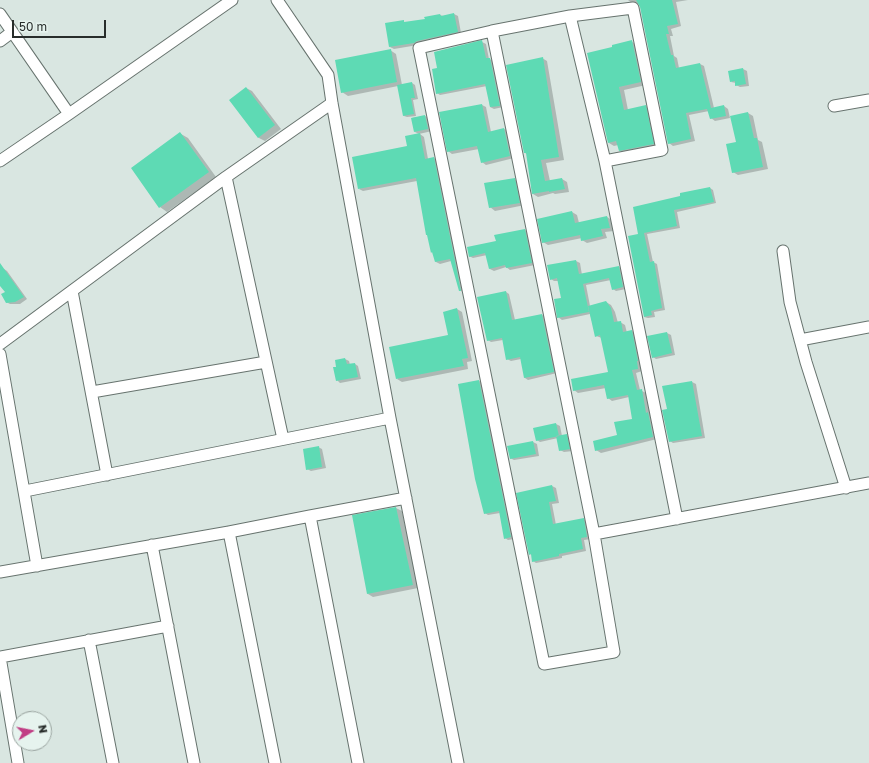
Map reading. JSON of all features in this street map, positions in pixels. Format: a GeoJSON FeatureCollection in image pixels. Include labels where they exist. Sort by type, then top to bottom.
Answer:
{"type":"FeatureCollection","features":[{"type":"Feature","properties":{"kind":"street"},"geometry":{"type":"LineString","coordinates":[[0,161],[232,0]]}},
{"type":"Feature","properties":{"kind":"street"},"geometry":{"type":"LineString","coordinates":[[277,0],[328,75],[390,418],[458,763]]}},
{"type":"Feature","properties":{"kind":"street"},"geometry":{"type":"LineString","coordinates":[[492,31],[594,534],[614,652],[544,664],[419,48],[492,31],[570,16],[633,8],[662,150],[605,161]]}},
{"type":"Feature","properties":{"kind":"street"},"geometry":{"type":"LineString","coordinates":[[0,14],[69,114]]}},
{"type":"Feature","properties":{"kind":"street"},"geometry":{"type":"LineString","coordinates":[[570,16],[605,161],[677,519]]}},
{"type":"Feature","properties":{"kind":"street"},"geometry":{"type":"LineString","coordinates":[[0,41],[12,32]]}},
{"type":"Feature","properties":{"kind":"street"},"geometry":{"type":"LineString","coordinates":[[834,106],[869,100]]}},
{"type":"Feature","properties":{"kind":"street"},"geometry":{"type":"LineString","coordinates":[[0,344],[226,177],[332,103]]}},
{"type":"Feature","properties":{"kind":"street"},"geometry":{"type":"LineString","coordinates":[[226,177],[283,439]]}},
{"type":"Feature","properties":{"kind":"street"},"geometry":{"type":"LineString","coordinates":[[783,251],[790,302],[800,340],[846,488]]}},
{"type":"Feature","properties":{"kind":"street"},"geometry":{"type":"LineString","coordinates":[[72,291],[107,475]]}},
{"type":"Feature","properties":{"kind":"street"},"geometry":{"type":"LineString","coordinates":[[800,340],[869,327]]}},
{"type":"Feature","properties":{"kind":"street"},"geometry":{"type":"LineString","coordinates":[[0,354],[37,566]]}},
{"type":"Feature","properties":{"kind":"street"},"geometry":{"type":"LineString","coordinates":[[92,392],[266,362]]}},
{"type":"Feature","properties":{"kind":"street"},"geometry":{"type":"LineString","coordinates":[[25,491],[390,418]]}},
{"type":"Feature","properties":{"kind":"street"},"geometry":{"type":"LineString","coordinates":[[594,534],[869,483]]}},
{"type":"Feature","properties":{"kind":"street"},"geometry":{"type":"LineString","coordinates":[[0,572],[229,532],[406,498]]}},
{"type":"Feature","properties":{"kind":"street"},"geometry":{"type":"LineString","coordinates":[[310,516],[358,763]]}},
{"type":"Feature","properties":{"kind":"street"},"geometry":{"type":"LineString","coordinates":[[229,532],[275,763]]}},
{"type":"Feature","properties":{"kind":"street"},"geometry":{"type":"LineString","coordinates":[[152,545],[194,763]]}},
{"type":"Feature","properties":{"kind":"street"},"geometry":{"type":"LineString","coordinates":[[18,763],[0,657],[168,626]]}},
{"type":"Feature","properties":{"kind":"street"},"geometry":{"type":"LineString","coordinates":[[89,640],[113,763]]}},
{"type":"Feature","properties":{"kind":"building"},"geometry":{"type":"Polygon","coordinates":[[[636,0],[672,0],[678,24],[667,26],[669,34],[666,34],[676,68],[700,63],[711,108],[724,105],[726,116],[710,119],[707,109],[686,113],[691,139],[668,144],[640,7],[636,0]]]}},
{"type":"Feature","properties":{"kind":"building"},"geometry":{"type":"Polygon","coordinates":[[[454,13],[458,32],[417,41],[414,43],[389,47],[385,23],[425,19],[424,17],[440,14],[441,16],[454,13]]]}},
{"type":"Feature","properties":{"kind":"building"},"geometry":{"type":"Polygon","coordinates":[[[482,40],[486,58],[490,58],[500,106],[490,107],[485,84],[436,94],[432,69],[437,68],[434,52],[482,40]]]}},
{"type":"Feature","properties":{"kind":"building"},"geometry":{"type":"Polygon","coordinates":[[[632,40],[641,82],[619,87],[624,110],[646,105],[654,144],[619,151],[616,141],[608,143],[587,53],[632,40]]]}},
{"type":"Feature","properties":{"kind":"building"},"geometry":{"type":"Polygon","coordinates":[[[391,49],[397,82],[341,93],[335,60],[391,49]]]}},
{"type":"Feature","properties":{"kind":"building"},"geometry":{"type":"Polygon","coordinates":[[[543,57],[559,157],[541,160],[545,181],[562,178],[565,189],[532,194],[526,153],[524,153],[506,65],[543,57]]]}},
{"type":"Feature","properties":{"kind":"building"},"geometry":{"type":"Polygon","coordinates":[[[743,68],[746,84],[735,86],[735,81],[730,82],[728,71],[743,68]]]}},
{"type":"Feature","properties":{"kind":"building"},"geometry":{"type":"Polygon","coordinates":[[[412,82],[415,98],[411,98],[414,114],[403,116],[397,85],[412,82]]]}},
{"type":"Feature","properties":{"kind":"building"},"geometry":{"type":"Polygon","coordinates":[[[246,87],[275,125],[258,138],[229,100],[246,87]]]}},
{"type":"Feature","properties":{"kind":"building"},"geometry":{"type":"Polygon","coordinates":[[[482,104],[488,132],[504,128],[510,156],[481,163],[477,146],[447,152],[439,112],[482,104]]]}},
{"type":"Feature","properties":{"kind":"building"},"geometry":{"type":"Polygon","coordinates":[[[748,112],[754,138],[757,138],[763,167],[732,173],[726,144],[736,142],[730,116],[748,112]]]}},
{"type":"Feature","properties":{"kind":"building"},"geometry":{"type":"Polygon","coordinates":[[[425,115],[428,129],[414,132],[411,118],[425,115]]]}},
{"type":"Feature","properties":{"kind":"building"},"geometry":{"type":"Polygon","coordinates":[[[180,132],[209,172],[159,208],[131,168],[180,132]]]}},
{"type":"Feature","properties":{"kind":"building"},"geometry":{"type":"Polygon","coordinates":[[[420,133],[425,159],[434,157],[461,291],[459,291],[450,259],[435,262],[432,252],[431,253],[426,235],[416,178],[358,189],[352,157],[407,146],[405,136],[420,133]]]}},
{"type":"Feature","properties":{"kind":"building"},"geometry":{"type":"Polygon","coordinates":[[[515,178],[520,203],[489,208],[484,183],[515,178]]]}},
{"type":"Feature","properties":{"kind":"building"},"geometry":{"type":"Polygon","coordinates":[[[710,187],[714,202],[674,210],[677,226],[644,233],[650,262],[654,261],[662,308],[651,311],[652,315],[644,317],[628,236],[638,234],[633,207],[680,196],[680,193],[710,187]]]}},
{"type":"Feature","properties":{"kind":"building"},"geometry":{"type":"Polygon","coordinates":[[[572,211],[575,223],[607,216],[610,228],[601,229],[603,236],[581,241],[580,235],[542,243],[537,219],[572,211]]]}},
{"type":"Feature","properties":{"kind":"building"},"geometry":{"type":"Polygon","coordinates":[[[525,229],[532,263],[506,268],[505,265],[489,269],[485,253],[469,257],[467,247],[496,241],[494,235],[525,229]]]}},
{"type":"Feature","properties":{"kind":"building"},"geometry":{"type":"Polygon","coordinates":[[[576,260],[579,274],[619,266],[623,287],[612,290],[609,278],[583,284],[589,312],[557,318],[554,299],[561,298],[557,278],[550,280],[547,265],[576,260]]]}},
{"type":"Feature","properties":{"kind":"building"},"geometry":{"type":"Polygon","coordinates":[[[0,263],[24,297],[15,302],[6,303],[1,294],[5,292],[0,286],[0,263]]]}},
{"type":"Feature","properties":{"kind":"building"},"geometry":{"type":"Polygon","coordinates":[[[506,291],[512,320],[542,314],[554,372],[524,378],[520,357],[506,360],[502,338],[487,341],[477,297],[506,291]]]}},
{"type":"Feature","properties":{"kind":"building"},"geometry":{"type":"Polygon","coordinates":[[[606,301],[611,308],[614,322],[621,321],[623,332],[632,330],[638,361],[638,369],[632,370],[637,390],[642,389],[646,413],[648,412],[653,437],[595,451],[593,441],[617,435],[614,422],[632,419],[628,395],[607,399],[604,385],[573,391],[571,379],[608,372],[600,335],[595,337],[588,306],[606,301]]]}},
{"type":"Feature","properties":{"kind":"building"},"geometry":{"type":"Polygon","coordinates":[[[457,308],[468,358],[462,359],[464,366],[396,379],[389,347],[448,335],[443,312],[457,308]]]}},
{"type":"Feature","properties":{"kind":"building"},"geometry":{"type":"Polygon","coordinates":[[[667,332],[672,353],[652,358],[647,336],[667,332]]]}},
{"type":"Feature","properties":{"kind":"building"},"geometry":{"type":"Polygon","coordinates":[[[345,358],[347,364],[355,363],[358,377],[336,381],[333,367],[336,367],[335,360],[345,358]]]}},
{"type":"Feature","properties":{"kind":"building"},"geometry":{"type":"Polygon","coordinates":[[[479,380],[511,537],[504,539],[499,511],[484,514],[475,479],[458,384],[479,380]]]}},
{"type":"Feature","properties":{"kind":"building"},"geometry":{"type":"Polygon","coordinates":[[[692,381],[702,436],[669,442],[662,410],[667,409],[662,386],[692,381]]]}},
{"type":"Feature","properties":{"kind":"building"},"geometry":{"type":"Polygon","coordinates":[[[556,423],[559,436],[536,441],[533,428],[556,423]]]}},
{"type":"Feature","properties":{"kind":"building"},"geometry":{"type":"Polygon","coordinates":[[[567,434],[570,449],[559,451],[556,436],[567,434]]]}},
{"type":"Feature","properties":{"kind":"building"},"geometry":{"type":"Polygon","coordinates":[[[533,441],[536,454],[510,459],[507,446],[533,441]]]}},
{"type":"Feature","properties":{"kind":"building"},"geometry":{"type":"Polygon","coordinates":[[[319,446],[322,467],[306,470],[303,449],[319,446]]]}},
{"type":"Feature","properties":{"kind":"building"},"geometry":{"type":"Polygon","coordinates":[[[552,485],[556,501],[549,502],[553,524],[584,518],[587,537],[581,538],[583,549],[532,562],[531,554],[529,555],[516,493],[552,485]]]}},
{"type":"Feature","properties":{"kind":"building"},"geometry":{"type":"Polygon","coordinates":[[[396,507],[413,585],[367,594],[352,515],[396,507]]]}}]}
